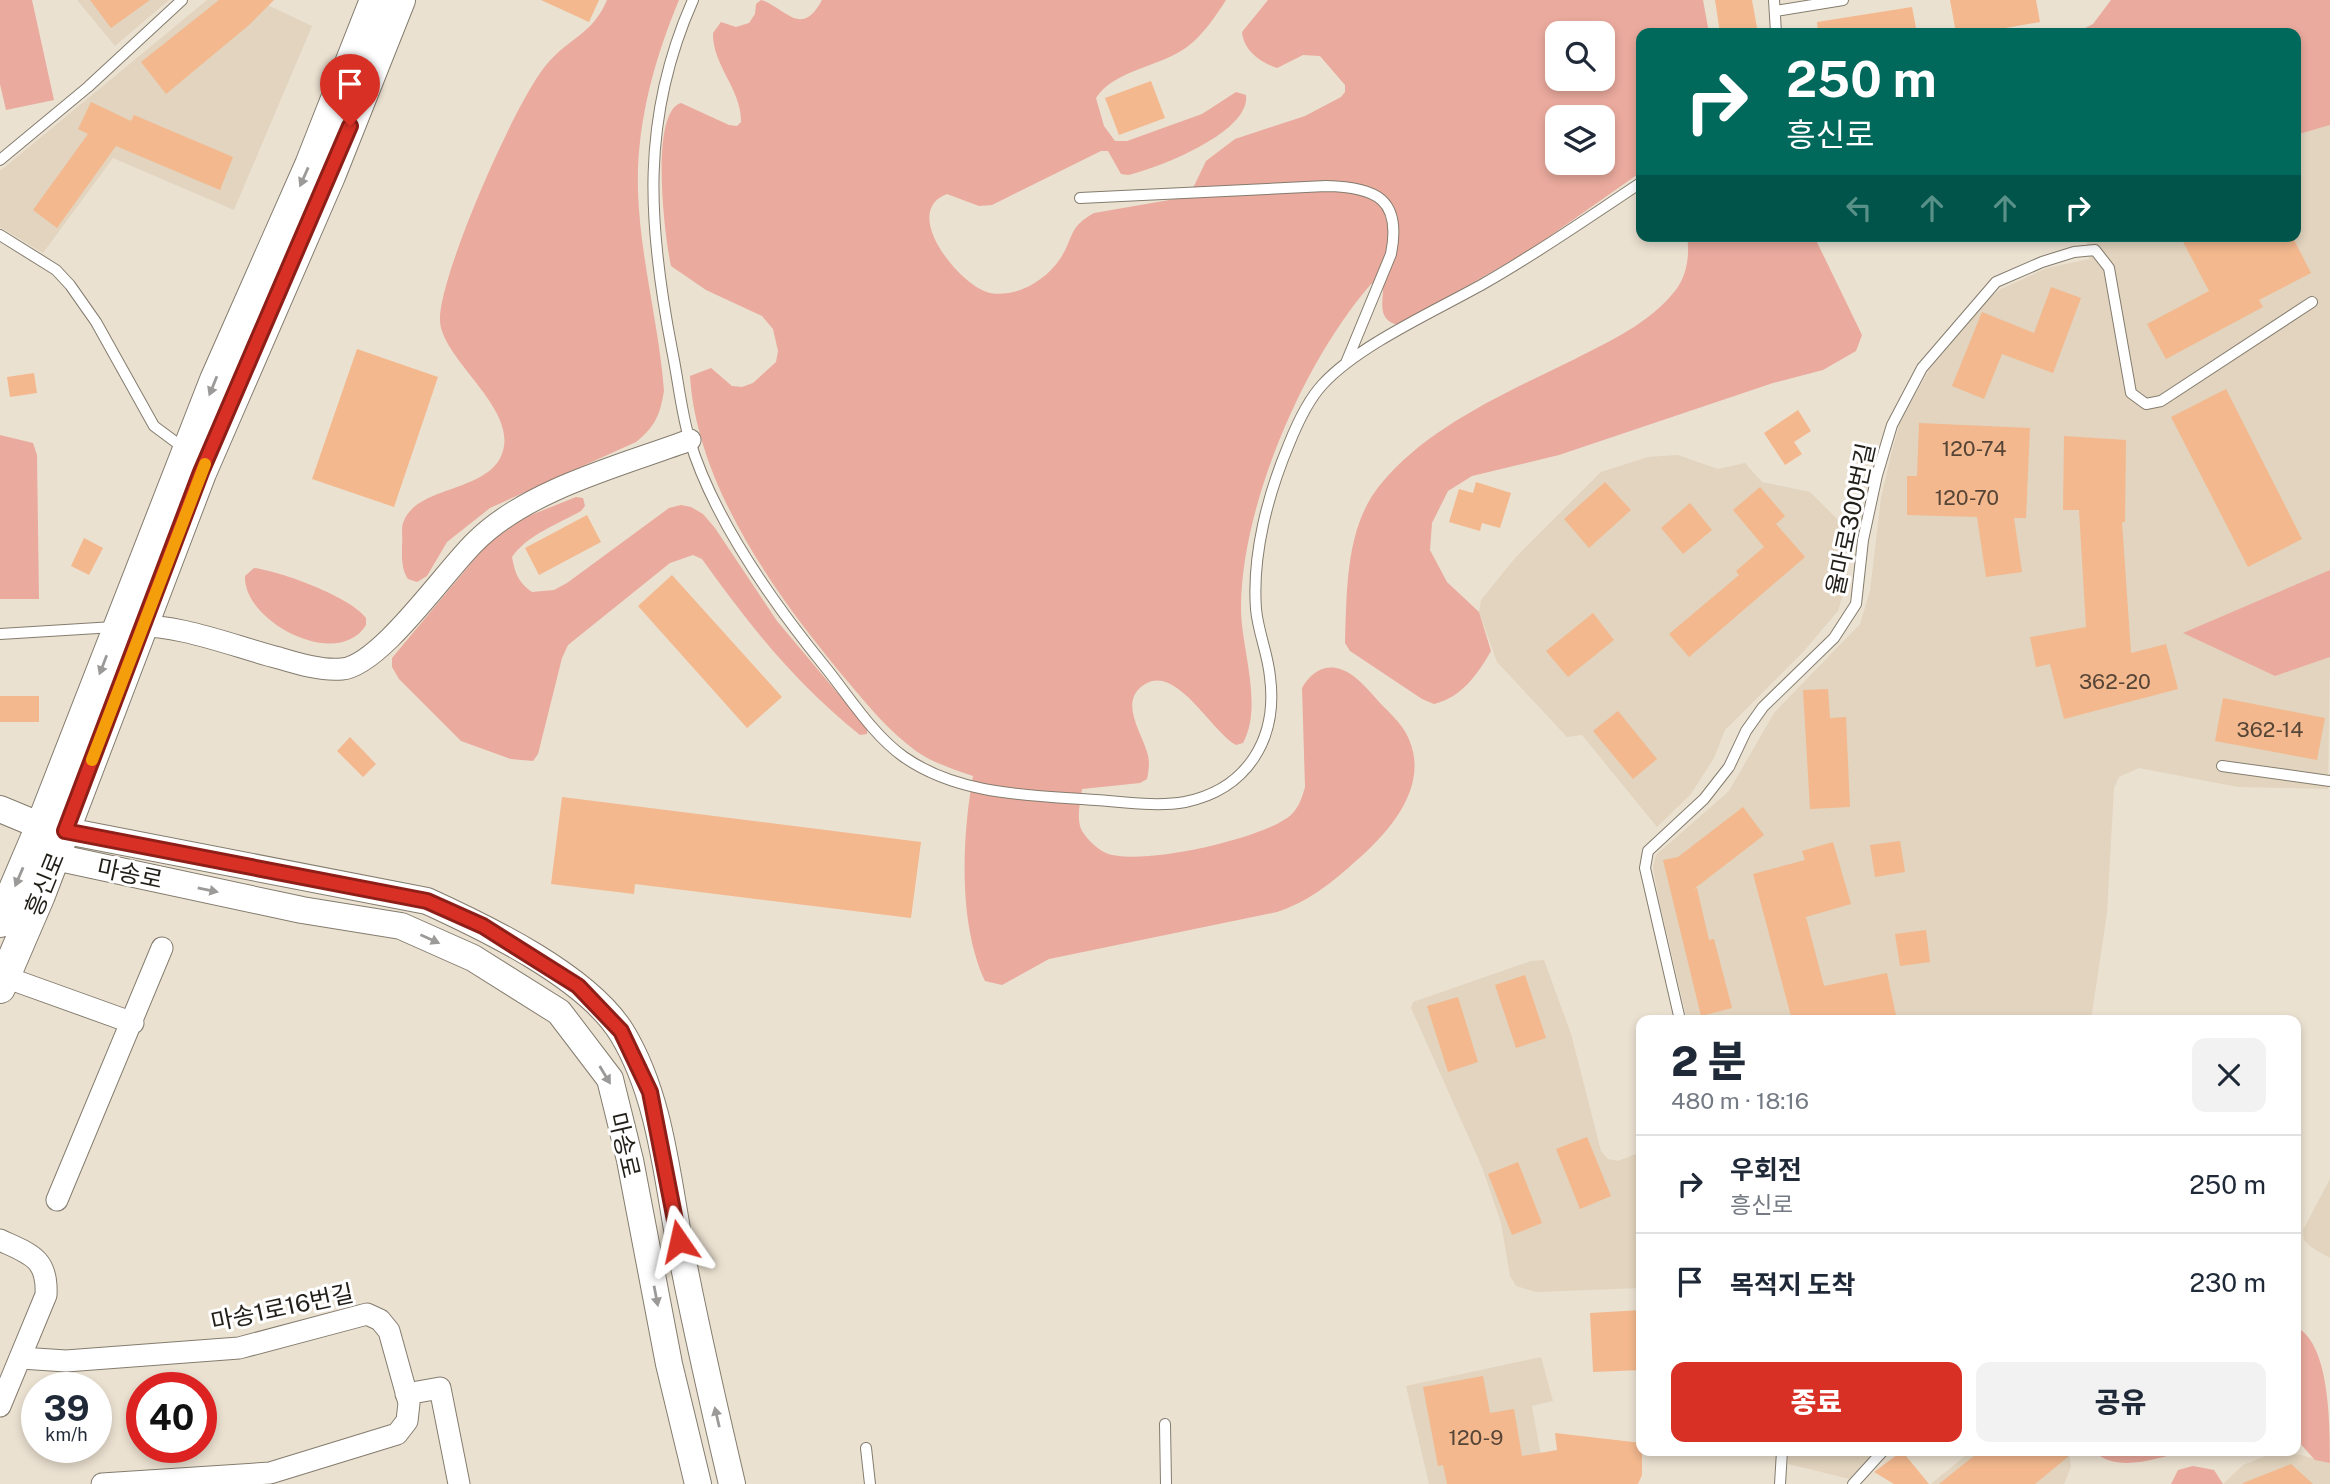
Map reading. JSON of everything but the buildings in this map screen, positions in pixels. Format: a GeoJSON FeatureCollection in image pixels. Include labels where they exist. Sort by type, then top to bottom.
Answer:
{"type":"FeatureCollection","features":[{"type":"Feature","properties":{"kind":"main road","name":"흥신로"},"geometry":{"type":"LineString","coordinates":[[2,982],[129,626],[188,450],[310,165],[375,0]]}},
{"type":"Feature","properties":{"kind":"main road","name":"흥신로"},"geometry":{"type":"LineString","coordinates":[[129,626],[201,472],[330,176],[400,0]]}},
{"type":"Feature","properties":{"kind":"main road","name":"흥신로"},"geometry":{"type":"LineString","coordinates":[[0,922],[54,838]]}},
{"type":"Feature","properties":{"kind":"street"},"geometry":{"type":"LineString","coordinates":[[129,626],[187,633],[307,666],[344,670],[377,653],[448,570],[499,520],[538,498],[690,440]]}},
{"type":"Feature","properties":{"kind":"street"},"geometry":{"type":"LineString","coordinates":[[0,809],[54,838]]}},
{"type":"Feature","properties":{"kind":"street","name":"마송로"},"geometry":{"type":"LineString","coordinates":[[54,838],[302,910],[401,926],[473,958],[559,1012],[610,1079],[630,1160],[669,1364],[698,1484]]}},
{"type":"Feature","properties":{"kind":"street","name":"마송로"},"geometry":{"type":"LineString","coordinates":[[54,838],[427,901],[483,926],[578,986],[621,1031],[650,1092],[688,1290],[732,1484]]}},
{"type":"Feature","properties":{"kind":"street"},"geometry":{"type":"LineString","coordinates":[[57,1200],[162,948]]}},
{"type":"Feature","properties":{"kind":"street"},"geometry":{"type":"LineString","coordinates":[[2,982],[133,1023]]}},
{"type":"Feature","properties":{"kind":"street"},"geometry":{"type":"LineString","coordinates":[[0,1240],[28,1252],[41,1264],[47,1278],[46,1296],[0,1406]]}},
{"type":"Feature","properties":{"kind":"street","name":"마송1로16번길"},"geometry":{"type":"LineString","coordinates":[[22,1358],[66,1361],[239,1348],[367,1314],[380,1320],[389,1331],[409,1403],[407,1421],[397,1434],[382,1441],[270,1473],[102,1484]]}},
{"type":"Feature","properties":{"kind":"street"},"geometry":{"type":"LineString","coordinates":[[406,1394],[440,1388],[459,1484]]}},
{"type":"Feature","properties":{"kind":"lane"},"geometry":{"type":"LineString","coordinates":[[0,160],[88,87],[182,0]]}},
{"type":"Feature","properties":{"kind":"lane"},"geometry":{"type":"LineString","coordinates":[[693,0],[679,33],[661,94],[653,141],[652,188],[654,240],[662,295],[690,440],[744,556],[790,626],[862,714],[900,755],[937,777],[997,792],[1127,803],[1183,802],[1223,789],[1247,768],[1264,743],[1272,713],[1270,675],[1256,611],[1256,566],[1266,514],[1288,446],[1303,413],[1320,386],[1346,363],[1522,262],[1636,186]]}},
{"type":"Feature","properties":{"kind":"lane"},"geometry":{"type":"LineString","coordinates":[[1776,28],[1775,5],[1843,0]]}},
{"type":"Feature","properties":{"kind":"lane"},"geometry":{"type":"LineString","coordinates":[[1080,198],[1326,186],[1363,189],[1380,197],[1391,210],[1394,237],[1391,254],[1346,363]]}},
{"type":"Feature","properties":{"kind":"lane"},"geometry":{"type":"LineString","coordinates":[[0,235],[56,270],[70,285],[96,322],[154,426],[188,450]]}},
{"type":"Feature","properties":{"kind":"lane","name":"율마로300번길"},"geometry":{"type":"LineString","coordinates":[[1679,1015],[1644,868],[1648,851],[1704,799],[1730,767],[1746,732],[1763,708],[1834,638],[1856,604],[1866,527],[1877,475],[1892,425],[1922,368],[1983,294],[2014,272],[2074,252],[2095,250],[2109,268],[2131,393],[2146,404],[2161,401],[2312,302]]}},
{"type":"Feature","properties":{"kind":"lane"},"geometry":{"type":"LineString","coordinates":[[0,634],[129,626]]}},
{"type":"Feature","properties":{"kind":"lane"},"geometry":{"type":"LineString","coordinates":[[2222,766],[2330,781]]}},
{"type":"Feature","properties":{"kind":"lane"},"geometry":{"type":"LineString","coordinates":[[1165,1424],[1166,1484]]}},
{"type":"Feature","properties":{"kind":"lane"},"geometry":{"type":"LineString","coordinates":[[866,1448],[870,1484]]}},
{"type":"Feature","properties":{"kind":"lane"},"geometry":{"type":"LineString","coordinates":[[1780,1484],[1782,1456]]}},
{"type":"Feature","properties":{"kind":"lane"},"geometry":{"type":"LineString","coordinates":[[1853,1484],[1878,1456]]}},
{"type":"Feature","properties":{"kind":"shaded area"},"geometry":{"type":"Polygon","coordinates":[[[0,0],[32,0],[54,100],[6,110],[0,84],[0,0]]]}},
{"type":"Feature","properties":{"kind":"shaded area"},"geometry":{"type":"Polygon","coordinates":[[[77,0],[169,0],[115,46],[77,0]]]}},
{"type":"Feature","properties":{"kind":"shaded area"},"geometry":{"type":"Polygon","coordinates":[[[207,0],[257,0],[312,26],[234,210],[113,158],[43,253],[0,227],[0,171],[207,0]]]}},
{"type":"Feature","properties":{"kind":"shaded area"},"geometry":{"type":"Polygon","coordinates":[[[607,0],[679,0],[648,93],[638,166],[639,216],[664,391],[661,407],[652,426],[636,442],[490,508],[447,542],[427,576],[417,582],[408,579],[402,562],[402,528],[411,510],[423,501],[487,473],[498,461],[504,446],[503,430],[497,414],[452,350],[440,321],[443,299],[465,229],[499,149],[534,83],[547,64],[595,21],[607,0]]]}},
{"type":"Feature","properties":{"kind":"shaded area"},"geometry":{"type":"Polygon","coordinates":[[[761,0],[793,18],[800,19],[807,18],[814,12],[822,0],[1226,0],[1213,19],[1187,47],[1114,81],[1096,98],[1104,126],[1115,141],[1127,141],[1202,114],[1236,92],[1246,95],[1244,109],[1219,135],[1160,165],[1128,175],[1121,174],[1108,151],[1101,151],[992,205],[979,206],[947,194],[934,203],[929,216],[932,232],[951,264],[978,288],[1000,294],[1030,286],[1047,274],[1060,259],[1076,228],[1094,213],[1181,198],[1194,186],[1206,161],[1235,139],[1305,116],[1341,97],[1345,92],[1345,85],[1320,56],[1303,55],[1277,68],[1265,63],[1249,50],[1242,32],[1268,0],[1703,0],[1708,28],[1636,28],[1636,176],[1530,250],[1399,325],[1391,322],[1383,313],[1383,281],[1371,284],[1346,316],[1322,354],[1280,438],[1251,527],[1241,611],[1251,696],[1249,728],[1243,743],[1236,745],[1227,738],[1194,703],[1171,684],[1159,681],[1147,683],[1138,690],[1132,706],[1148,755],[1147,779],[1140,783],[1082,789],[1079,816],[1082,831],[1092,844],[1106,853],[1122,856],[1145,856],[1201,848],[1277,824],[1294,812],[1305,787],[1302,688],[1320,670],[1343,670],[1361,682],[1405,731],[1414,759],[1414,776],[1402,808],[1381,836],[1339,876],[1310,897],[1277,912],[1049,959],[1002,985],[985,981],[976,958],[966,907],[966,826],[973,776],[929,759],[906,744],[872,710],[822,651],[770,579],[746,540],[708,460],[696,418],[690,376],[711,368],[732,386],[742,387],[753,383],[776,362],[778,351],[773,329],[762,316],[706,290],[671,266],[663,205],[662,151],[665,128],[671,111],[681,103],[729,125],[737,126],[741,122],[737,99],[717,56],[713,33],[721,22],[736,27],[749,23],[755,14],[756,4],[761,0]]]}},
{"type":"Feature","properties":{"kind":"shaded area"},"geometry":{"type":"Polygon","coordinates":[[[2111,0],[2330,0],[2330,125],[2301,134],[2301,28],[2085,28],[2093,24],[2111,0]]]}},
{"type":"Feature","properties":{"kind":"shaded area"},"geometry":{"type":"Polygon","coordinates":[[[2330,125],[2330,570],[2184,633],[2275,676],[2330,657],[2328,789],[2238,787],[2139,768],[2119,777],[2114,788],[2107,913],[2092,1015],[1686,1015],[1658,896],[1653,867],[1656,855],[1729,791],[1774,713],[1860,624],[1870,591],[1881,498],[1892,451],[1900,422],[1929,370],[1987,300],[2001,289],[2047,268],[2089,259],[2087,242],[2301,242],[2301,134],[2330,125]]]}},
{"type":"Feature","properties":{"kind":"shaded area"},"geometry":{"type":"Polygon","coordinates":[[[1687,242],[1817,242],[1862,335],[1856,351],[1823,370],[1773,383],[1559,455],[1472,476],[1448,491],[1432,523],[1430,550],[1447,582],[1479,612],[1491,651],[1474,676],[1453,696],[1434,704],[1422,699],[1350,651],[1345,643],[1350,561],[1360,521],[1380,485],[1421,445],[1470,412],[1615,338],[1654,313],[1675,291],[1682,279],[1687,242]]]}},
{"type":"Feature","properties":{"kind":"shaded area"},"geometry":{"type":"Polygon","coordinates":[[[0,435],[33,443],[37,455],[39,599],[0,599],[0,435]]]}},
{"type":"Feature","properties":{"kind":"shaded area"},"geometry":{"type":"Polygon","coordinates":[[[1678,455],[1718,469],[1745,463],[1762,482],[1810,492],[1848,530],[1848,577],[1838,611],[1804,651],[1725,730],[1714,758],[1691,794],[1657,827],[1582,735],[1567,737],[1497,662],[1479,612],[1481,600],[1515,558],[1601,472],[1648,457],[1678,455]]]}},
{"type":"Feature","properties":{"kind":"shaded area"},"geometry":{"type":"Polygon","coordinates":[[[576,497],[583,498],[585,506],[581,511],[534,536],[512,557],[514,568],[523,585],[532,592],[554,590],[669,508],[681,505],[691,507],[703,514],[715,528],[777,621],[867,728],[867,734],[860,735],[794,674],[756,630],[702,559],[693,555],[670,563],[568,645],[562,658],[538,754],[533,761],[511,759],[461,741],[399,679],[392,667],[392,658],[488,543],[526,517],[576,497]]]}},
{"type":"Feature","properties":{"kind":"shaded area"},"geometry":{"type":"Polygon","coordinates":[[[254,568],[297,580],[331,594],[358,610],[366,618],[366,625],[353,638],[335,643],[315,642],[294,635],[259,610],[248,593],[245,576],[254,568]]]}},
{"type":"Feature","properties":{"kind":"shaded area"},"geometry":{"type":"Polygon","coordinates":[[[2330,570],[2330,657],[2275,676],[2183,633],[2330,570]]]}},
{"type":"Feature","properties":{"kind":"shaded area"},"geometry":{"type":"Polygon","coordinates":[[[1544,960],[1571,1034],[1601,1151],[1608,1159],[1618,1161],[1636,1154],[1636,1288],[1536,1292],[1516,1286],[1510,1276],[1501,1223],[1482,1167],[1411,1008],[1413,1002],[1531,961],[1544,960]]]}},
{"type":"Feature","properties":{"kind":"shaded area"},"geometry":{"type":"Polygon","coordinates":[[[2330,1179],[2330,1258],[2304,1240],[2303,1230],[2330,1179]]]}},
{"type":"Feature","properties":{"kind":"shaded area"},"geometry":{"type":"Polygon","coordinates":[[[2301,1331],[2316,1350],[2326,1387],[2330,1463],[2315,1460],[2301,1445],[2301,1331]]]}},
{"type":"Feature","properties":{"kind":"shaded area"},"geometry":{"type":"Polygon","coordinates":[[[1541,1357],[1553,1401],[1532,1406],[1546,1484],[1429,1484],[1406,1386],[1541,1357]]]}},
{"type":"Feature","properties":{"kind":"shaded area"},"geometry":{"type":"Polygon","coordinates":[[[2301,1455],[2330,1463],[2330,1484],[2223,1484],[2243,1465],[2266,1456],[2301,1455]]]}},
{"type":"Feature","properties":{"kind":"shaded area"},"geometry":{"type":"Polygon","coordinates":[[[1788,1456],[1870,1456],[1850,1479],[1788,1464],[1788,1456]]]}},
{"type":"Feature","properties":{"kind":"shaded area"},"geometry":{"type":"Polygon","coordinates":[[[1965,1456],[2070,1456],[2071,1467],[2064,1484],[1931,1484],[1965,1456]]]}},
{"type":"Feature","properties":{"kind":"shaded area"},"geometry":{"type":"Polygon","coordinates":[[[2100,1456],[2165,1456],[2126,1463],[2100,1456]]]}},
{"type":"Feature","properties":{"kind":"shaded area"},"geometry":{"type":"Polygon","coordinates":[[[2193,1466],[2214,1470],[2223,1484],[2171,1484],[2178,1470],[2193,1466]]]}},
{"type":"Feature","properties":{"kind":"slow traffic"},"geometry":{"type":"LineString","coordinates":[[92,760],[205,464]]}},
{"type":"Feature","properties":{"kind":"route"},"geometry":{"type":"LineString","coordinates":[[350,126],[201,472],[65,831],[427,901],[483,926],[578,986],[621,1031],[650,1092],[679,1241]]}}]}
